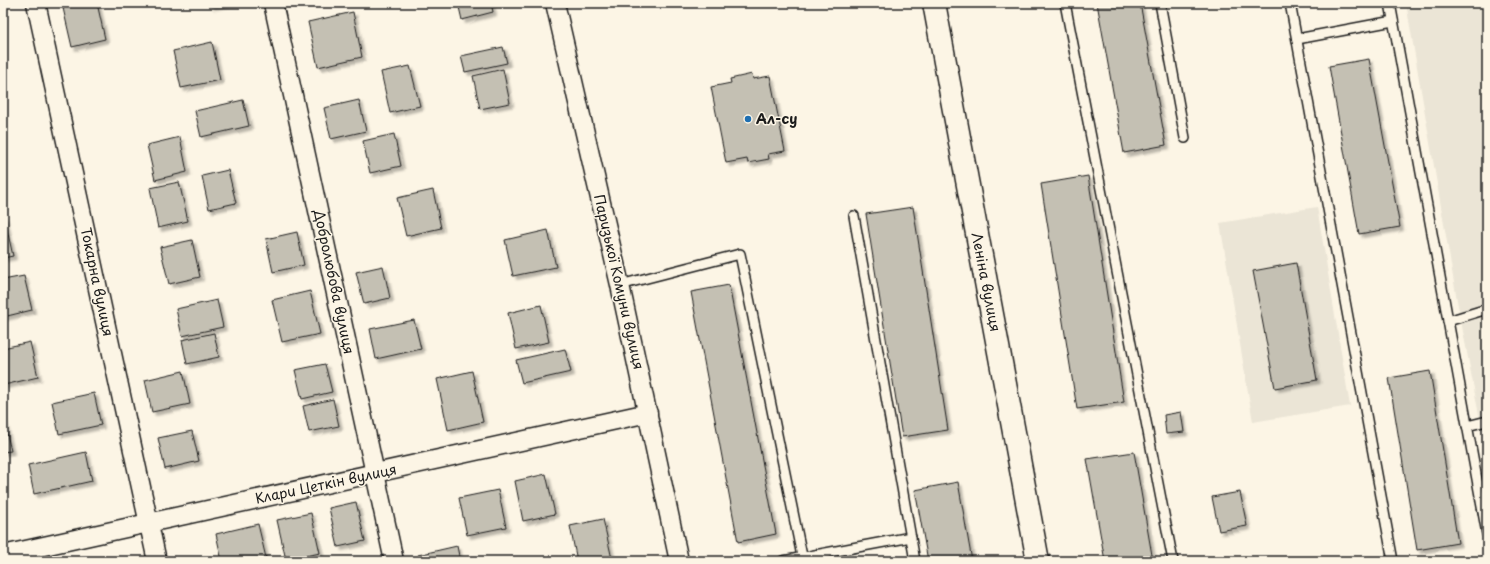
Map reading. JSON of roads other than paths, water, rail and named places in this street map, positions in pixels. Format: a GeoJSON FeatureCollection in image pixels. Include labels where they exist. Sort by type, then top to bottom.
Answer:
{"type":"FeatureCollection","features":[{"type":"Feature","properties":{"kind":"main road","name":"Леніна вулиця"},"geometry":{"type":"LineString","coordinates":[[934,3],[1038,561]]}},
{"type":"Feature","properties":{"kind":"street","name":"Токарна вулиця"},"geometry":{"type":"LineString","coordinates":[[36,3],[157,561]]}},
{"type":"Feature","properties":{"kind":"street","name":"Добролюбова вулиця"},"geometry":{"type":"LineString","coordinates":[[273,3],[394,561]]}},
{"type":"Feature","properties":{"kind":"street","name":"Паризької Комуни вулиця"},"geometry":{"type":"LineString","coordinates":[[555,3],[620,285],[679,561]]}},
{"type":"Feature","properties":{"kind":"street","name":"Клари Цеткін вулиця"},"geometry":{"type":"LineString","coordinates":[[3,555],[648,413]]}},
{"type":"Feature","properties":{"kind":"lane"},"geometry":{"type":"LineString","coordinates":[[1065,3],[1173,561]]}},
{"type":"Feature","properties":{"kind":"lane"},"geometry":{"type":"LineString","coordinates":[[1160,3],[1185,138]]}},
{"type":"Feature","properties":{"kind":"lane"},"geometry":{"type":"LineString","coordinates":[[1290,3],[1393,561]]}},
{"type":"Feature","properties":{"kind":"lane"},"geometry":{"type":"LineString","coordinates":[[1390,3],[1487,534]]}},
{"type":"Feature","properties":{"kind":"lane"},"geometry":{"type":"LineString","coordinates":[[1297,39],[1393,21]]}},
{"type":"Feature","properties":{"kind":"lane"},"geometry":{"type":"LineString","coordinates":[[854,216],[915,561]]}},
{"type":"Feature","properties":{"kind":"lane"},"geometry":{"type":"LineString","coordinates":[[620,285],[740,254],[803,559]]}},
{"type":"Feature","properties":{"kind":"lane"},"geometry":{"type":"LineString","coordinates":[[1448,321],[1487,310]]}},
{"type":"Feature","properties":{"kind":"lane"},"geometry":{"type":"LineString","coordinates":[[1467,426],[1487,421]]}},
{"type":"Feature","properties":{"kind":"lane"},"geometry":{"type":"LineString","coordinates":[[783,561],[803,559],[910,537]]}},
{"type":"Feature","properties":{"kind":"place","name":"Ал-су"},"geometry":{"type":"Point","coordinates":[748,119]}}]}
